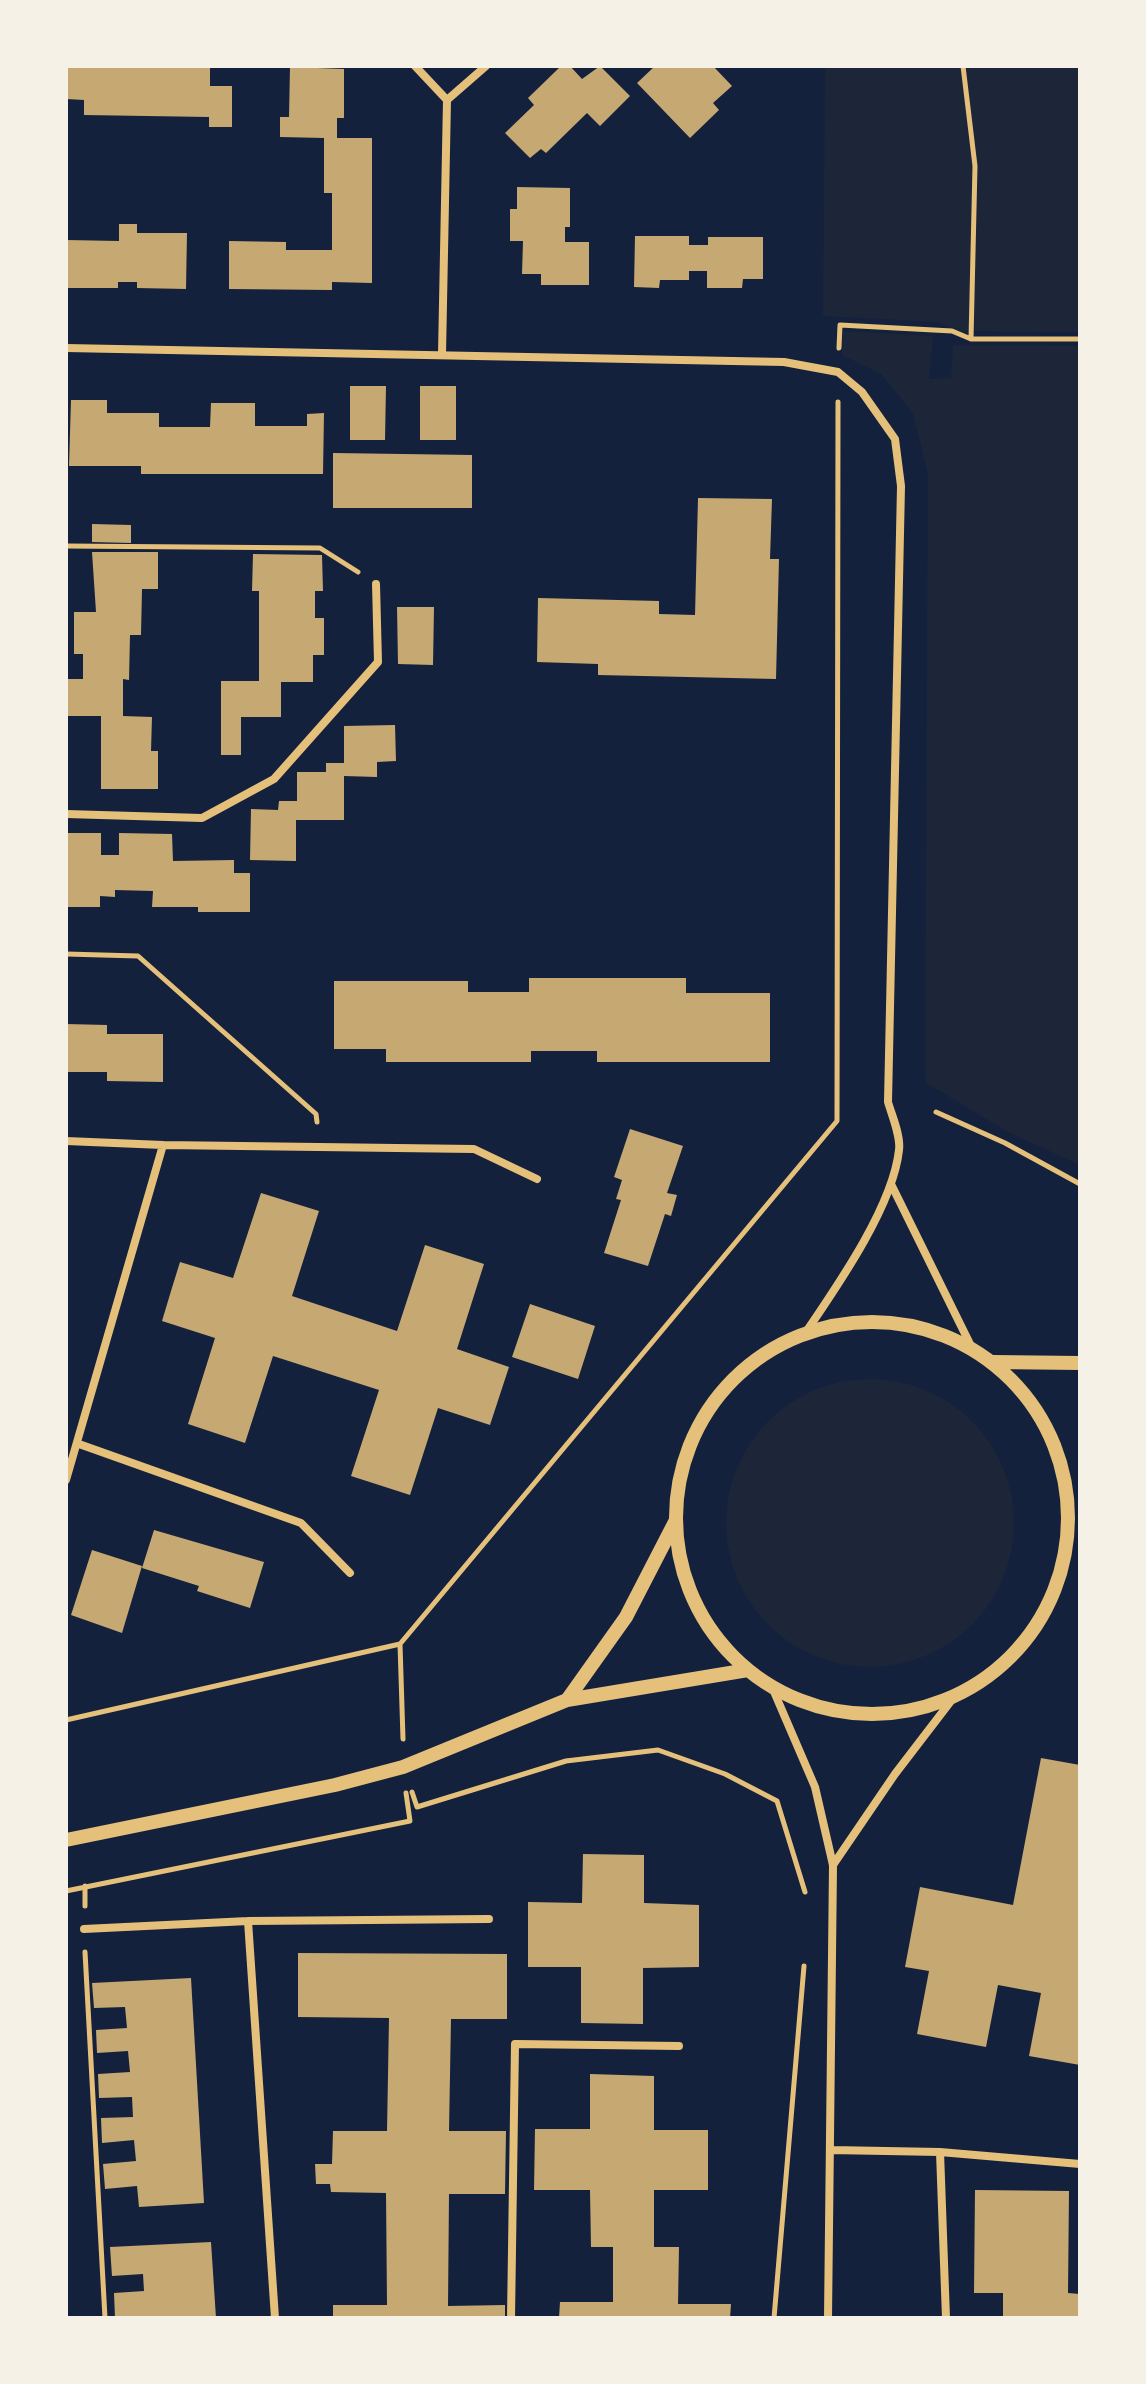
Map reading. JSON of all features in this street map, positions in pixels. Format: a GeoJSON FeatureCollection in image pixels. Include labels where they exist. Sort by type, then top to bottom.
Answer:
{"type":"FeatureCollection","features":[{"type":"Feature","properties":{"kind":"street"},"geometry":{"type":"LineString","coordinates":[[415,66],[447,100],[442,354]]}},
{"type":"Feature","properties":{"kind":"street"},"geometry":{"type":"LineString","coordinates":[[447,100],[486,66]]}},
{"type":"Feature","properties":{"kind":"street"},"geometry":{"type":"LineString","coordinates":[[66,348],[784,362],[838,372],[862,392],[895,439],[901,486],[888,1102],[900,1147],[891,1184],[846,1272],[806,1332]]}},
{"type":"Feature","properties":{"kind":"street"},"geometry":{"type":"LineString","coordinates":[[66,814],[202,818],[274,779],[378,662],[376,584]]}},
{"type":"Feature","properties":{"kind":"street"},"geometry":{"type":"LineString","coordinates":[[66,1141],[474,1149],[537,1179]]}},
{"type":"Feature","properties":{"kind":"street"},"geometry":{"type":"LineString","coordinates":[[66,1480],[79,1444],[163,1145]]}},
{"type":"Feature","properties":{"kind":"street"},"geometry":{"type":"LineString","coordinates":[[891,1184],[972,1348]]}},
{"type":"Feature","properties":{"kind":"street"},"geometry":{"type":"LineString","coordinates":[[862,1322],[919,1326],[972,1348],[993,1362],[1033,1404],[1059,1454],[1069,1510],[1063,1567],[1041,1621],[1003,1665],[954,1697],[893,1713],[831,1710],[772,1687],[748,1670],[709,1628],[684,1577],[675,1522],[683,1461],[710,1406],[753,1362],[806,1332],[862,1322]]}},
{"type":"Feature","properties":{"kind":"street"},"geometry":{"type":"LineString","coordinates":[[993,1362],[1080,1363]]}},
{"type":"Feature","properties":{"kind":"street"},"geometry":{"type":"LineString","coordinates":[[79,1444],[301,1523],[350,1573]]}},
{"type":"Feature","properties":{"kind":"street"},"geometry":{"type":"LineString","coordinates":[[1069,1510],[1080,1498]]}},
{"type":"Feature","properties":{"kind":"street"},"geometry":{"type":"LineString","coordinates":[[567,1700],[626,1617],[675,1522]]}},
{"type":"Feature","properties":{"kind":"street"},"geometry":{"type":"LineString","coordinates":[[66,1840],[320,1788],[403,1767],[567,1700],[748,1670]]}},
{"type":"Feature","properties":{"kind":"street"},"geometry":{"type":"LineString","coordinates":[[772,1687],[815,1787],[833,1865],[828,2318]]}},
{"type":"Feature","properties":{"kind":"street"},"geometry":{"type":"LineString","coordinates":[[833,1865],[895,1774],[954,1697]]}},
{"type":"Feature","properties":{"kind":"street"},"geometry":{"type":"LineString","coordinates":[[84,1929],[248,1921],[489,1919]]}},
{"type":"Feature","properties":{"kind":"street"},"geometry":{"type":"LineString","coordinates":[[248,1921],[275,2318]]}},
{"type":"Feature","properties":{"kind":"street"},"geometry":{"type":"LineString","coordinates":[[511,2318],[515,2044],[679,2046]]}},
{"type":"Feature","properties":{"kind":"street"},"geometry":{"type":"LineString","coordinates":[[831,2150],[940,2152],[1080,2164]]}},
{"type":"Feature","properties":{"kind":"street"},"geometry":{"type":"LineString","coordinates":[[940,2152],[946,2318]]}},
{"type":"Feature","properties":{"kind":"path"},"geometry":{"type":"LineString","coordinates":[[963,66],[975,166],[971,339]]}},
{"type":"Feature","properties":{"kind":"path"},"geometry":{"type":"LineString","coordinates":[[66,1720],[400,1644],[837,1121],[840,325],[952,331],[971,339],[1080,339]]}},
{"type":"Feature","properties":{"kind":"path"},"geometry":{"type":"LineString","coordinates":[[66,546],[320,548],[376,584]]}},
{"type":"Feature","properties":{"kind":"path"},"geometry":{"type":"LineString","coordinates":[[66,954],[138,956],[316,1114],[319,1147]]}},
{"type":"Feature","properties":{"kind":"path"},"geometry":{"type":"LineString","coordinates":[[936,1112],[1005,1143],[1080,1184]]}},
{"type":"Feature","properties":{"kind":"path"},"geometry":{"type":"LineString","coordinates":[[66,1891],[410,1821],[403,1767],[400,1644]]}},
{"type":"Feature","properties":{"kind":"path"},"geometry":{"type":"LineString","coordinates":[[403,1767],[417,1807],[566,1761],[658,1750],[725,1774],[777,1801],[809,1905]]}},
{"type":"Feature","properties":{"kind":"path"},"geometry":{"type":"LineString","coordinates":[[85,1886],[84,1929],[105,2318]]}},
{"type":"Feature","properties":{"kind":"path"},"geometry":{"type":"LineString","coordinates":[[774,2318],[805,1952]]}},
{"type":"Feature","properties":{"kind":"shaded area"},"geometry":{"type":"Polygon","coordinates":[[[825,66],[1080,66],[1080,332],[962,331],[936,322],[823,316],[825,66]]]}},
{"type":"Feature","properties":{"kind":"shaded area"},"geometry":{"type":"Polygon","coordinates":[[[843,331],[933,336],[929,379],[951,378],[953,345],[1080,346],[1080,1165],[1006,1131],[925,1082],[928,474],[913,413],[881,374],[842,355],[843,331]]]}},
{"type":"Feature","properties":{"kind":"shaded area"},"geometry":{"type":"Polygon","coordinates":[[[870,1379],[898,1382],[925,1390],[950,1403],[972,1421],[990,1443],[1003,1468],[1011,1495],[1014,1523],[1011,1551],[1003,1578],[990,1603],[972,1625],[950,1643],[925,1656],[898,1664],[870,1667],[842,1664],[815,1656],[790,1643],[768,1625],[750,1603],[737,1578],[729,1551],[726,1523],[729,1495],[737,1468],[750,1443],[768,1421],[790,1403],[815,1390],[842,1382],[870,1379]]]}},
{"type":"Feature","properties":{"kind":"building"},"geometry":{"type":"Polygon","coordinates":[[[66,66],[210,66],[210,86],[232,86],[232,127],[209,127],[209,117],[84,115],[84,100],[66,99],[66,66]]]}},
{"type":"Feature","properties":{"kind":"building"},"geometry":{"type":"Polygon","coordinates":[[[561,66],[570,66],[582,79],[600,66],[630,96],[600,126],[587,113],[546,153],[541,149],[530,158],[505,133],[534,105],[528,98],[561,66]]]}},
{"type":"Feature","properties":{"kind":"building"},"geometry":{"type":"Polygon","coordinates":[[[655,66],[713,66],[732,86],[713,103],[719,110],[690,138],[637,83],[655,66]]]}},
{"type":"Feature","properties":{"kind":"building"},"geometry":{"type":"Polygon","coordinates":[[[290,67],[344,69],[344,118],[337,118],[337,138],[372,138],[372,283],[332,282],[332,290],[229,289],[229,241],[286,242],[286,250],[332,250],[332,193],[324,193],[324,138],[280,137],[280,117],[289,117],[290,67]]]}},
{"type":"Feature","properties":{"kind":"building"},"geometry":{"type":"Polygon","coordinates":[[[517,187],[570,188],[570,227],[565,227],[565,242],[589,242],[589,285],[541,285],[541,274],[522,274],[523,241],[510,241],[510,209],[517,209],[517,187]]]}},
{"type":"Feature","properties":{"kind":"building"},"geometry":{"type":"Polygon","coordinates":[[[119,224],[137,224],[137,233],[187,233],[186,289],[137,288],[137,282],[118,282],[118,288],[66,288],[66,240],[119,241],[119,224]]]}},
{"type":"Feature","properties":{"kind":"building"},"geometry":{"type":"Polygon","coordinates":[[[635,236],[689,236],[689,245],[708,245],[708,237],[763,237],[763,279],[743,279],[742,288],[707,288],[707,271],[689,271],[689,280],[660,280],[659,288],[634,287],[635,236]]]}},
{"type":"Feature","properties":{"kind":"building"},"geometry":{"type":"Polygon","coordinates":[[[350,386],[386,386],[385,440],[350,440],[350,386]]]}},
{"type":"Feature","properties":{"kind":"building"},"geometry":{"type":"Polygon","coordinates":[[[420,386],[456,386],[456,440],[420,440],[420,386]]]}},
{"type":"Feature","properties":{"kind":"building"},"geometry":{"type":"Polygon","coordinates":[[[71,400],[107,400],[107,413],[159,413],[159,427],[210,427],[211,403],[255,403],[255,426],[307,426],[307,414],[324,413],[323,474],[141,474],[141,466],[69,466],[71,400]]]}},
{"type":"Feature","properties":{"kind":"building"},"geometry":{"type":"Polygon","coordinates":[[[333,453],[472,455],[472,508],[333,508],[333,453]]]}},
{"type":"Feature","properties":{"kind":"building"},"geometry":{"type":"Polygon","coordinates":[[[698,498],[772,499],[770,559],[779,559],[776,679],[598,675],[598,664],[537,662],[538,598],[659,601],[659,614],[695,615],[698,498]]]}},
{"type":"Feature","properties":{"kind":"building"},"geometry":{"type":"Polygon","coordinates":[[[92,524],[131,525],[131,543],[92,542],[92,524]]]}},
{"type":"Feature","properties":{"kind":"building"},"geometry":{"type":"Polygon","coordinates":[[[92,552],[158,552],[158,589],[142,589],[141,635],[130,635],[129,680],[123,679],[123,716],[152,717],[151,751],[158,751],[158,789],[101,789],[101,716],[67,716],[67,679],[83,679],[83,654],[74,654],[74,612],[96,612],[92,552]]]}},
{"type":"Feature","properties":{"kind":"building"},"geometry":{"type":"Polygon","coordinates":[[[253,554],[322,555],[323,591],[315,591],[315,618],[324,618],[324,655],[313,655],[313,682],[281,682],[281,717],[241,717],[241,755],[221,755],[221,681],[259,681],[259,591],[252,591],[253,554]]]}},
{"type":"Feature","properties":{"kind":"building"},"geometry":{"type":"Polygon","coordinates":[[[397,607],[434,607],[433,665],[398,664],[397,607]]]}},
{"type":"Feature","properties":{"kind":"building"},"geometry":{"type":"Polygon","coordinates":[[[395,725],[396,761],[377,762],[377,777],[344,776],[344,820],[296,820],[296,861],[250,860],[251,809],[278,810],[279,801],[297,801],[297,772],[326,772],[326,763],[344,763],[344,726],[395,725]]]}},
{"type":"Feature","properties":{"kind":"building"},"geometry":{"type":"Polygon","coordinates":[[[66,833],[101,833],[101,855],[119,855],[119,833],[172,834],[173,861],[234,860],[234,873],[250,873],[250,912],[198,912],[198,907],[152,907],[153,891],[115,890],[115,897],[100,896],[100,907],[66,907],[66,833]]]}},
{"type":"Feature","properties":{"kind":"building"},"geometry":{"type":"Polygon","coordinates":[[[529,978],[686,978],[686,993],[770,993],[770,1062],[597,1062],[597,1051],[531,1051],[531,1062],[386,1062],[386,1049],[334,1049],[334,981],[468,981],[468,992],[529,992],[529,978]]]}},
{"type":"Feature","properties":{"kind":"building"},"geometry":{"type":"Polygon","coordinates":[[[66,1024],[107,1025],[107,1034],[163,1034],[163,1082],[107,1081],[107,1072],[66,1072],[66,1024]]]}},
{"type":"Feature","properties":{"kind":"building"},"geometry":{"type":"Polygon","coordinates":[[[630,1129],[683,1146],[667,1193],[677,1195],[671,1216],[665,1214],[648,1266],[604,1253],[621,1200],[616,1199],[622,1180],[614,1177],[630,1129]]]}},
{"type":"Feature","properties":{"kind":"building"},"geometry":{"type":"Polygon","coordinates":[[[261,1193],[319,1211],[292,1296],[397,1331],[425,1245],[484,1264],[457,1349],[509,1367],[490,1425],[438,1408],[410,1495],[351,1476],[379,1390],[273,1356],[245,1443],[188,1424],[215,1338],[162,1321],[180,1262],[233,1278],[261,1193]]]}},
{"type":"Feature","properties":{"kind":"building"},"geometry":{"type":"Polygon","coordinates":[[[530,1304],[595,1326],[578,1379],[512,1357],[530,1304]]]}},
{"type":"Feature","properties":{"kind":"building"},"geometry":{"type":"Polygon","coordinates":[[[154,1530],[264,1562],[250,1608],[197,1591],[199,1586],[142,1568],[154,1530]]]}},
{"type":"Feature","properties":{"kind":"building"},"geometry":{"type":"Polygon","coordinates":[[[92,1550],[142,1566],[122,1633],[71,1615],[92,1550]]]}},
{"type":"Feature","properties":{"kind":"building"},"geometry":{"type":"Polygon","coordinates":[[[1041,1758],[1080,1765],[1080,2065],[1029,2056],[1041,1993],[998,1985],[986,2047],[917,2034],[929,1971],[905,1967],[920,1887],[1013,1905],[1041,1758]]]}},
{"type":"Feature","properties":{"kind":"building"},"geometry":{"type":"Polygon","coordinates":[[[583,1854],[644,1855],[644,1903],[699,1905],[699,1967],[643,1968],[643,2024],[581,2023],[581,1967],[528,1967],[528,1902],[582,1903],[583,1854]]]}},
{"type":"Feature","properties":{"kind":"building"},"geometry":{"type":"Polygon","coordinates":[[[298,1953],[507,1954],[507,2019],[451,2019],[449,2131],[506,2131],[505,2194],[449,2194],[448,2306],[505,2305],[505,2318],[333,2318],[333,2305],[387,2305],[386,2193],[331,2192],[330,2184],[316,2184],[315,2164],[332,2164],[333,2131],[387,2131],[389,2018],[298,2017],[298,1953]]]}},
{"type":"Feature","properties":{"kind":"building"},"geometry":{"type":"Polygon","coordinates":[[[191,1978],[204,2203],[139,2207],[137,2186],[105,2189],[103,2164],[136,2161],[134,2140],[102,2143],[101,2118],[133,2117],[132,2097],[99,2098],[98,2074],[130,2072],[128,2051],[97,2053],[96,2030],[127,2028],[125,2007],[94,2008],[92,1983],[191,1978]]]}},
{"type":"Feature","properties":{"kind":"building"},"geometry":{"type":"Polygon","coordinates":[[[590,2074],[654,2076],[654,2130],[708,2130],[708,2190],[654,2190],[654,2247],[679,2247],[678,2304],[731,2304],[730,2318],[559,2318],[560,2302],[613,2302],[613,2247],[591,2247],[590,2190],[534,2190],[535,2129],[590,2129],[590,2074]]]}},
{"type":"Feature","properties":{"kind":"building"},"geometry":{"type":"Polygon","coordinates":[[[975,2190],[1069,2191],[1068,2293],[1080,2294],[1080,2318],[1003,2318],[1003,2293],[974,2293],[975,2190]]]}},
{"type":"Feature","properties":{"kind":"building"},"geometry":{"type":"Polygon","coordinates":[[[211,2242],[216,2318],[115,2318],[114,2293],[144,2291],[143,2274],[112,2276],[110,2247],[211,2242]]]}}]}
